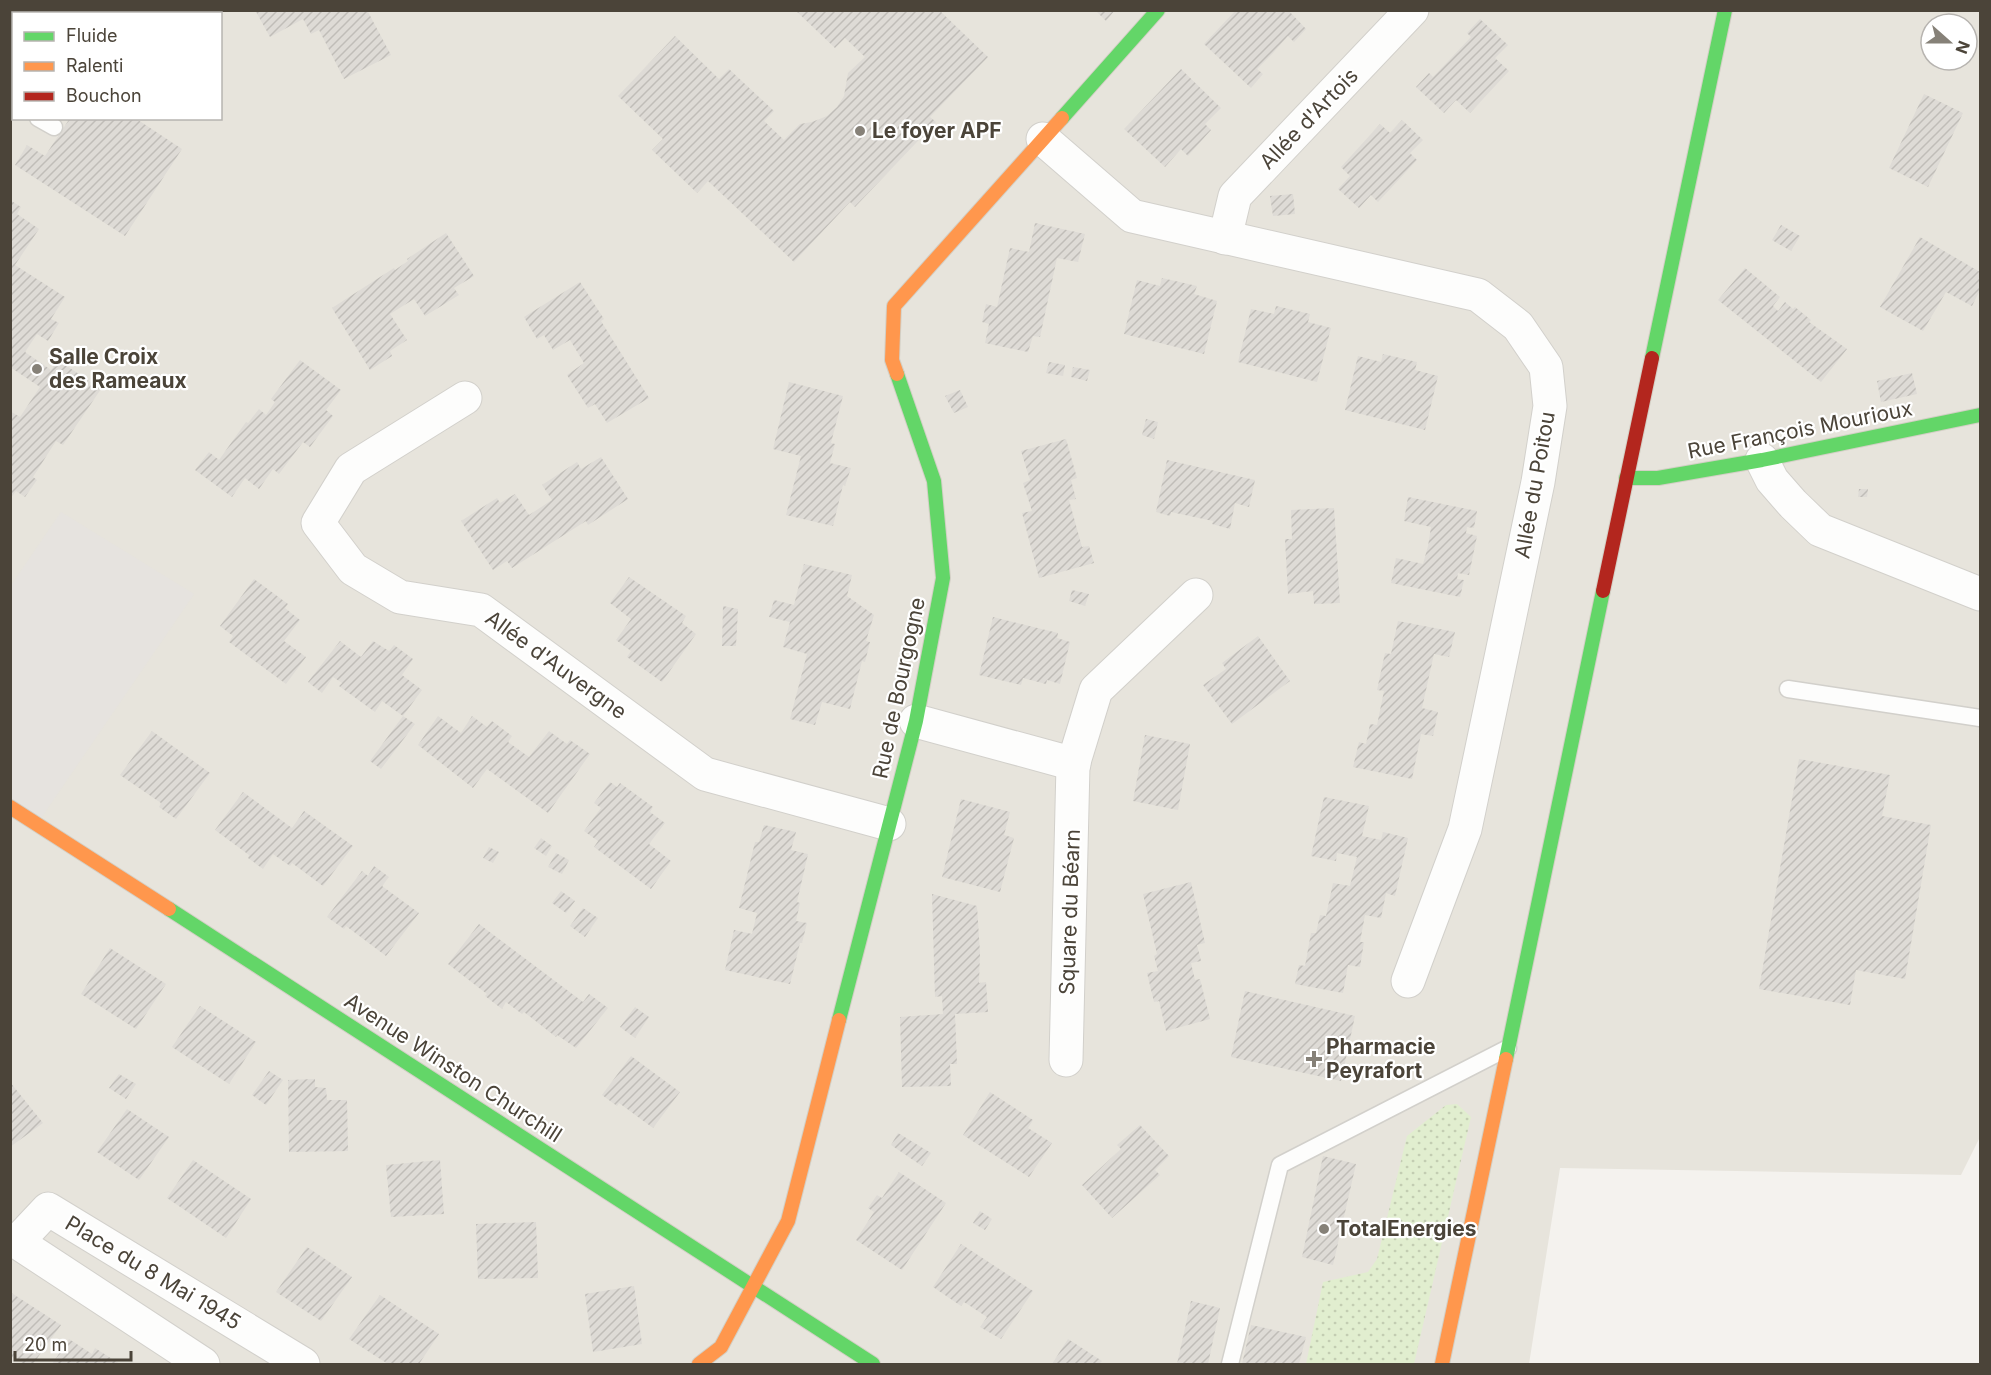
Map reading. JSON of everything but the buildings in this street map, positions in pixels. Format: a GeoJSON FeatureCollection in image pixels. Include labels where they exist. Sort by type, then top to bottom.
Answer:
{"type":"FeatureCollection","features":[{"type":"Feature","properties":{"kind":"main road","name":"Rue de Bourgogne"},"geometry":{"type":"LineString","coordinates":[[699,1365],[721,1347],[788,1221],[916,721],[943,578],[934,482],[892,360],[894,306],[1158,10]]}},
{"type":"Feature","properties":{"kind":"main road"},"geometry":{"type":"LineString","coordinates":[[1442,1365],[1725,10]]}},
{"type":"Feature","properties":{"kind":"main road","name":"Rue François Mourioux"},"geometry":{"type":"LineString","coordinates":[[1626,478],[1666,477],[1762,460],[1980,415]]}},
{"type":"Feature","properties":{"kind":"main road","name":"Avenue Winston Churchill"},"geometry":{"type":"LineString","coordinates":[[10,807],[873,1365]]}},
{"type":"Feature","properties":{"kind":"street","name":"Allée d'Artois"},"geometry":{"type":"LineString","coordinates":[[1226,238],[1235,196],[1412,10]]}},
{"type":"Feature","properties":{"kind":"street","name":"Allée du Poitou"},"geometry":{"type":"LineString","coordinates":[[1043,139],[1132,216],[1478,295],[1518,326],[1546,367],[1550,406],[1538,482],[1465,829],[1408,981]]}},
{"type":"Feature","properties":{"kind":"street","name":"Allée d'Auvergne"},"geometry":{"type":"LineString","coordinates":[[465,398],[351,469],[318,523],[353,569],[400,597],[482,610],[705,774],[890,824]]}},
{"type":"Feature","properties":{"kind":"street"},"geometry":{"type":"LineString","coordinates":[[1762,460],[1772,480],[1820,530],[1980,594]]}},
{"type":"Feature","properties":{"kind":"street","name":"Square du Béarn"},"geometry":{"type":"LineString","coordinates":[[1066,1060],[1074,764],[1096,690],[1196,595]]}},
{"type":"Feature","properties":{"kind":"street"},"geometry":{"type":"LineString","coordinates":[[916,721],[1074,764]]}},
{"type":"Feature","properties":{"kind":"street","name":"Place du 8 Mai 1945"},"geometry":{"type":"LineString","coordinates":[[204,1365],[17,1242],[48,1209],[303,1365]]}},
{"type":"Feature","properties":{"kind":"lane"},"geometry":{"type":"LineString","coordinates":[[42,120],[54,127]]}},
{"type":"Feature","properties":{"kind":"lane"},"geometry":{"type":"LineString","coordinates":[[1788,689],[1980,718]]}},
{"type":"Feature","properties":{"kind":"lane"},"geometry":{"type":"LineString","coordinates":[[1230,1365],[1280,1165],[1509,1047]]}},
{"type":"Feature","properties":{"kind":"shaded area"},"geometry":{"type":"Polygon","coordinates":[[[10,11],[1980,11],[1980,1137],[1961,1175],[1560,1168],[1529,1364],[11,1364],[10,11]]]}},
{"type":"Feature","properties":{"kind":"shaded area"},"geometry":{"type":"Polygon","coordinates":[[[61,512],[194,594],[37,824],[11,807],[10,587],[61,512]]]}},
{"type":"Feature","properties":{"kind":"green space"},"geometry":{"type":"Polygon","coordinates":[[[1457,1104],[1471,1117],[1414,1364],[1306,1364],[1323,1282],[1368,1272],[1377,1259],[1407,1136],[1446,1105],[1457,1104]]]}},
{"type":"Feature","properties":{"kind":"traffic: fast"},"geometry":{"type":"LineString","coordinates":[[1062,118],[1158,10]]}},
{"type":"Feature","properties":{"kind":"traffic: fast"},"geometry":{"type":"LineString","coordinates":[[1652,358],[1725,10]]}},
{"type":"Feature","properties":{"kind":"traffic: fast"},"geometry":{"type":"LineString","coordinates":[[839,1020],[916,721],[943,578],[934,481],[897,374]]}},
{"type":"Feature","properties":{"kind":"traffic: fast"},"geometry":{"type":"LineString","coordinates":[[1626,478],[1658,478],[1762,460],[1980,415]]}},
{"type":"Feature","properties":{"kind":"traffic: fast"},"geometry":{"type":"LineString","coordinates":[[1506,1059],[1603,591]]}},
{"type":"Feature","properties":{"kind":"traffic: fast"},"geometry":{"type":"LineString","coordinates":[[169,909],[873,1364]]}},
{"type":"Feature","properties":{"kind":"traffic: slow"},"geometry":{"type":"LineString","coordinates":[[897,374],[892,360],[894,306],[1062,118]]}},
{"type":"Feature","properties":{"kind":"traffic: slow"},"geometry":{"type":"LineString","coordinates":[[10,807],[169,909]]}},
{"type":"Feature","properties":{"kind":"traffic: slow"},"geometry":{"type":"LineString","coordinates":[[699,1364],[721,1347],[788,1221],[839,1020]]}},
{"type":"Feature","properties":{"kind":"traffic: slow"},"geometry":{"type":"LineString","coordinates":[[1442,1364],[1506,1059]]}},
{"type":"Feature","properties":{"kind":"traffic: jam"},"geometry":{"type":"LineString","coordinates":[[1603,591],[1652,358]]}},
{"type":"Feature","properties":{"kind":"place","name":"Le foyer APF"},"geometry":{"type":"Point","coordinates":[860,131]}},
{"type":"Feature","properties":{"kind":"place","name":"Salle Croix des Rameaux"},"geometry":{"type":"Point","coordinates":[37,369]}},
{"type":"Feature","properties":{"kind":"place","name":"Pharmacie Peyrafort"},"geometry":{"type":"Point","coordinates":[1314,1059]}},
{"type":"Feature","properties":{"kind":"place","name":"TotalEnergies"},"geometry":{"type":"Point","coordinates":[1324,1229]}}]}
